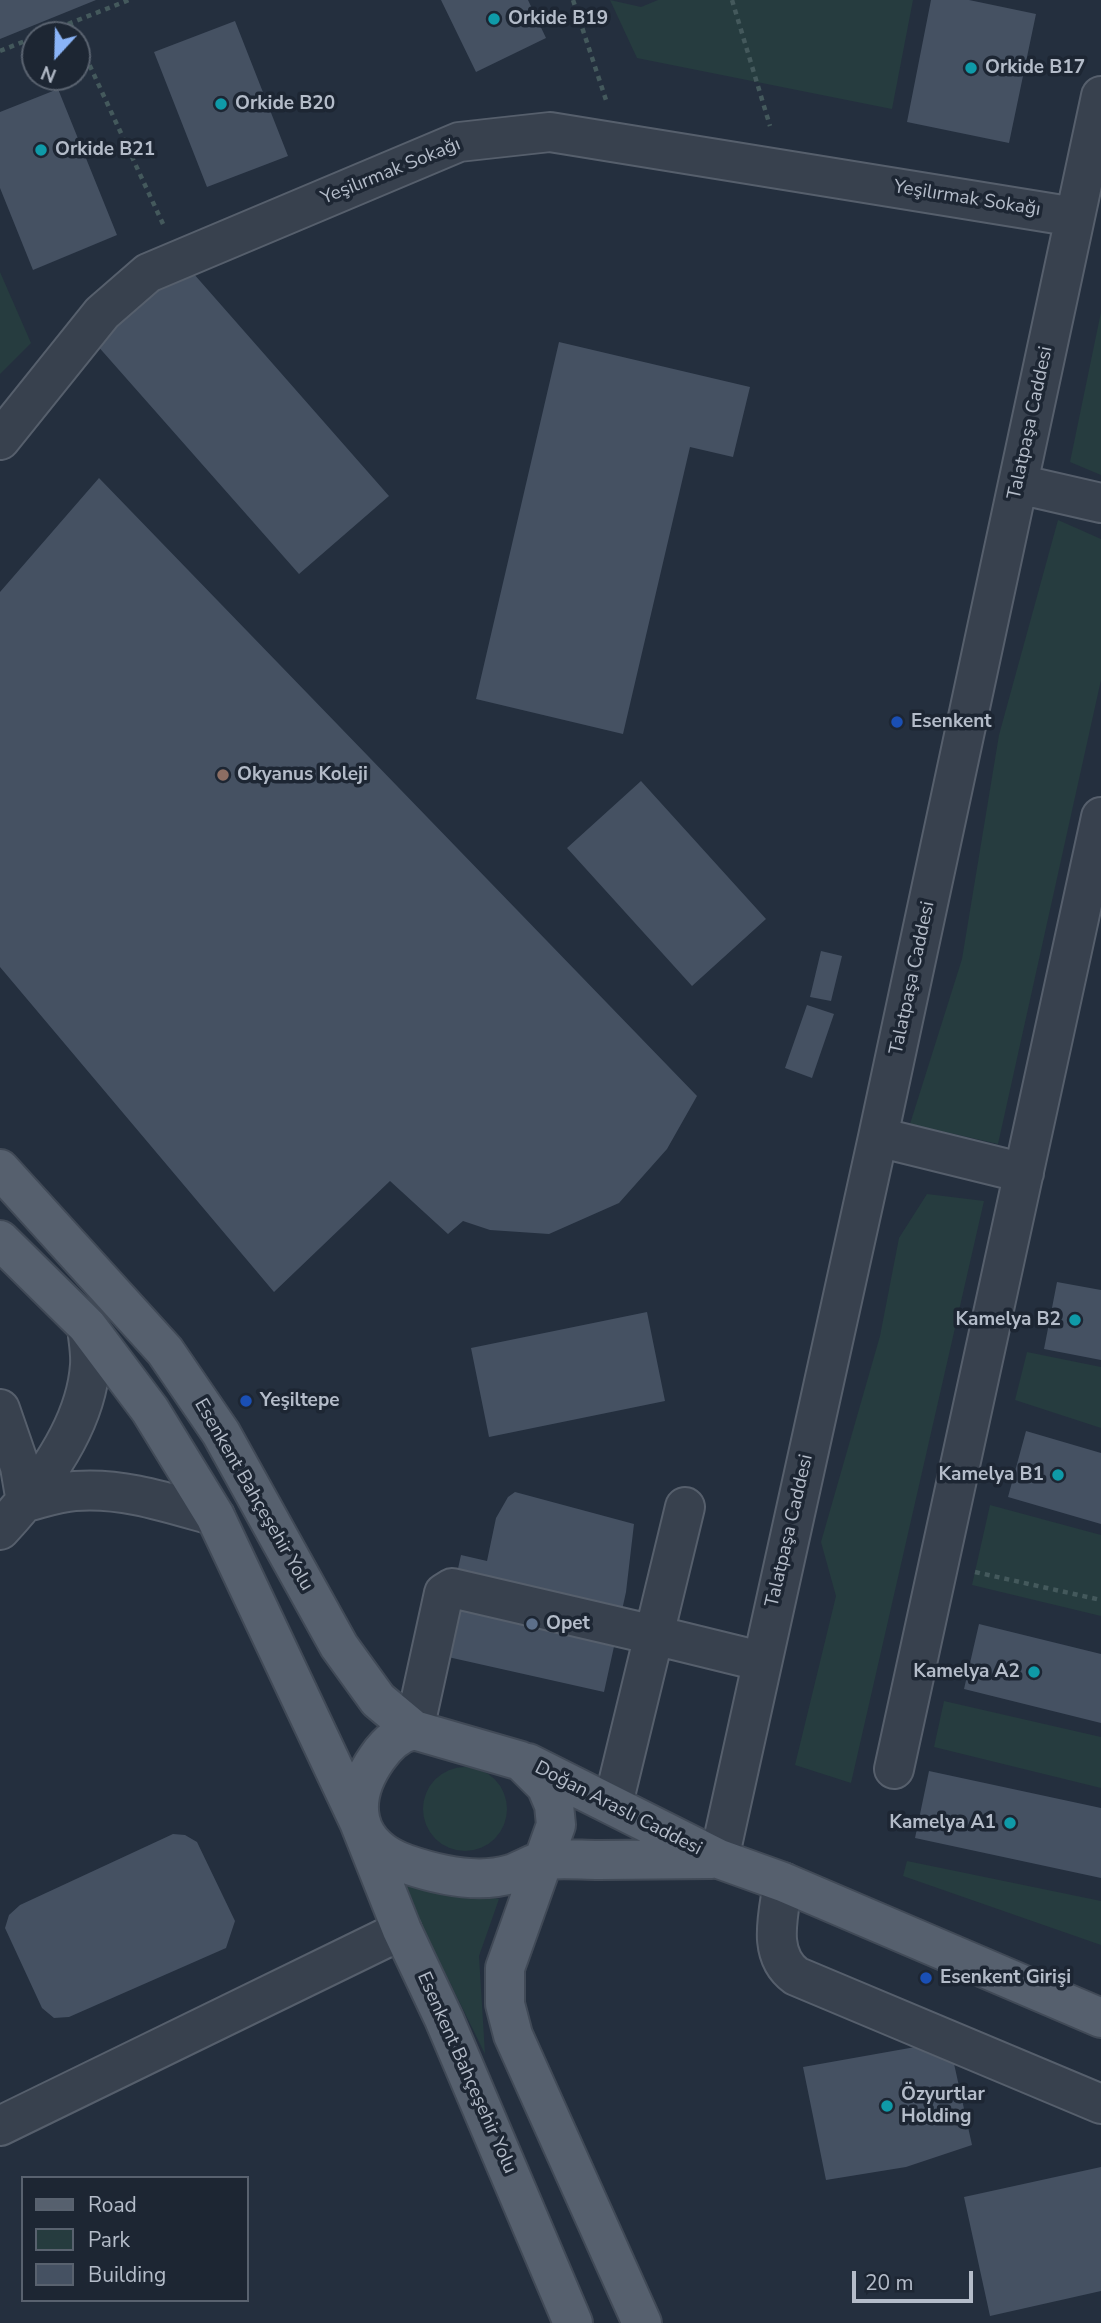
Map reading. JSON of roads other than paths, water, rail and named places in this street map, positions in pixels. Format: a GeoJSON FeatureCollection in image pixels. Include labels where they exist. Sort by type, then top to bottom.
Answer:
{"type":"FeatureCollection","features":[{"type":"Feature","properties":{"kind":"main road","name":"Esenkent Bahçeşehir Yolu"},"geometry":{"type":"LineString","coordinates":[[0,1169],[165,1351],[221,1433],[348,1661],[383,1706],[414,1730],[512,1757],[534,1772],[554,1805],[556,1825],[505,1968],[505,2004],[513,2035],[642,2323]]}},
{"type":"Feature","properties":{"kind":"main road","name":"Esenkent Bahçeşehir Yolu"},"geometry":{"type":"LineString","coordinates":[[0,1240],[87,1326],[150,1410],[215,1516],[359,1822],[402,1930],[444,2019],[573,2323]]}},
{"type":"Feature","properties":{"kind":"main road","name":"Esenkent Bahçeşehir Yolu"},"geometry":{"type":"LineString","coordinates":[[414,1730],[398,1736],[371,1768],[358,1798],[359,1822],[383,1852],[405,1864],[433,1872],[488,1878],[510,1874],[544,1860]]}},
{"type":"Feature","properties":{"kind":"main road","name":"Doğan Araslı Caddesi"},"geometry":{"type":"LineString","coordinates":[[512,1757],[613,1804],[719,1859]]}},
{"type":"Feature","properties":{"kind":"main road","name":"Doğan Araslı Caddesi"},"geometry":{"type":"LineString","coordinates":[[544,1860],[719,1859]]}},
{"type":"Feature","properties":{"kind":"main road"},"geometry":{"type":"LineString","coordinates":[[719,1859],[783,1882],[1101,2018]]}},
{"type":"Feature","properties":{"kind":"street","name":"Talatpaşa Caddesi"},"geometry":{"type":"LineString","coordinates":[[719,1859],[878,1137],[1101,96]]}},
{"type":"Feature","properties":{"kind":"street","name":"Yeşilırmak Sokağı"},"geometry":{"type":"LineString","coordinates":[[0,440],[103,313],[148,273],[458,142],[550,132],[1075,217]]}},
{"type":"Feature","properties":{"kind":"street"},"geometry":{"type":"LineString","coordinates":[[1018,484],[1101,503]]}},
{"type":"Feature","properties":{"kind":"street"},"geometry":{"type":"LineString","coordinates":[[894,1769],[1101,817]]}},
{"type":"Feature","properties":{"kind":"street"},"geometry":{"type":"LineString","coordinates":[[878,1137],[1024,1173]]}},
{"type":"Feature","properties":{"kind":"street"},"geometry":{"type":"LineString","coordinates":[[0,1530],[26,1502],[68,1435],[85,1396],[90,1363],[87,1326]]}},
{"type":"Feature","properties":{"kind":"street"},"geometry":{"type":"LineString","coordinates":[[0,1409],[20,1466],[26,1502]]}},
{"type":"Feature","properties":{"kind":"street"},"geometry":{"type":"LineString","coordinates":[[26,1502],[73,1491],[111,1491],[147,1497],[215,1516]]}},
{"type":"Feature","properties":{"kind":"street"},"geometry":{"type":"LineString","coordinates":[[613,1804],[685,1507]]}},
{"type":"Feature","properties":{"kind":"street"},"geometry":{"type":"LineString","coordinates":[[414,1730],[444,1593],[452,1588],[761,1661]]}},
{"type":"Feature","properties":{"kind":"street"},"geometry":{"type":"LineString","coordinates":[[783,1882],[777,1935],[778,1953],[788,1970],[796,1976],[1101,2104]]}},
{"type":"Feature","properties":{"kind":"street"},"geometry":{"type":"LineString","coordinates":[[0,2126],[402,1930]]}},
{"type":"Feature","properties":{"kind":"place","name":"Orkide B19"},"geometry":{"type":"Point","coordinates":[494,19]}},
{"type":"Feature","properties":{"kind":"place","name":"Orkide B17"},"geometry":{"type":"Point","coordinates":[971,68]}},
{"type":"Feature","properties":{"kind":"place","name":"Orkide B20"},"geometry":{"type":"Point","coordinates":[221,104]}},
{"type":"Feature","properties":{"kind":"place","name":"Orkide B21"},"geometry":{"type":"Point","coordinates":[41,150]}},
{"type":"Feature","properties":{"kind":"place","name":"Esenkent"},"geometry":{"type":"Point","coordinates":[897,722]}},
{"type":"Feature","properties":{"kind":"place","name":"Okyanus Koleji"},"geometry":{"type":"Point","coordinates":[223,775]}},
{"type":"Feature","properties":{"kind":"place","name":"Kamelya B2"},"geometry":{"type":"Point","coordinates":[1075,1320]}},
{"type":"Feature","properties":{"kind":"place","name":"Yeşiltepe"},"geometry":{"type":"Point","coordinates":[246,1401]}},
{"type":"Feature","properties":{"kind":"place","name":"Kamelya B1"},"geometry":{"type":"Point","coordinates":[1058,1475]}},
{"type":"Feature","properties":{"kind":"place","name":"Opet"},"geometry":{"type":"Point","coordinates":[532,1624]}},
{"type":"Feature","properties":{"kind":"place","name":"Kamelya A2"},"geometry":{"type":"Point","coordinates":[1034,1672]}},
{"type":"Feature","properties":{"kind":"place","name":"Kamelya A1"},"geometry":{"type":"Point","coordinates":[1010,1823]}},
{"type":"Feature","properties":{"kind":"place","name":"Esenkent Girişi"},"geometry":{"type":"Point","coordinates":[926,1978]}},
{"type":"Feature","properties":{"kind":"place","name":"Özyurtlar Holding"},"geometry":{"type":"Point","coordinates":[887,2106]}}]}
